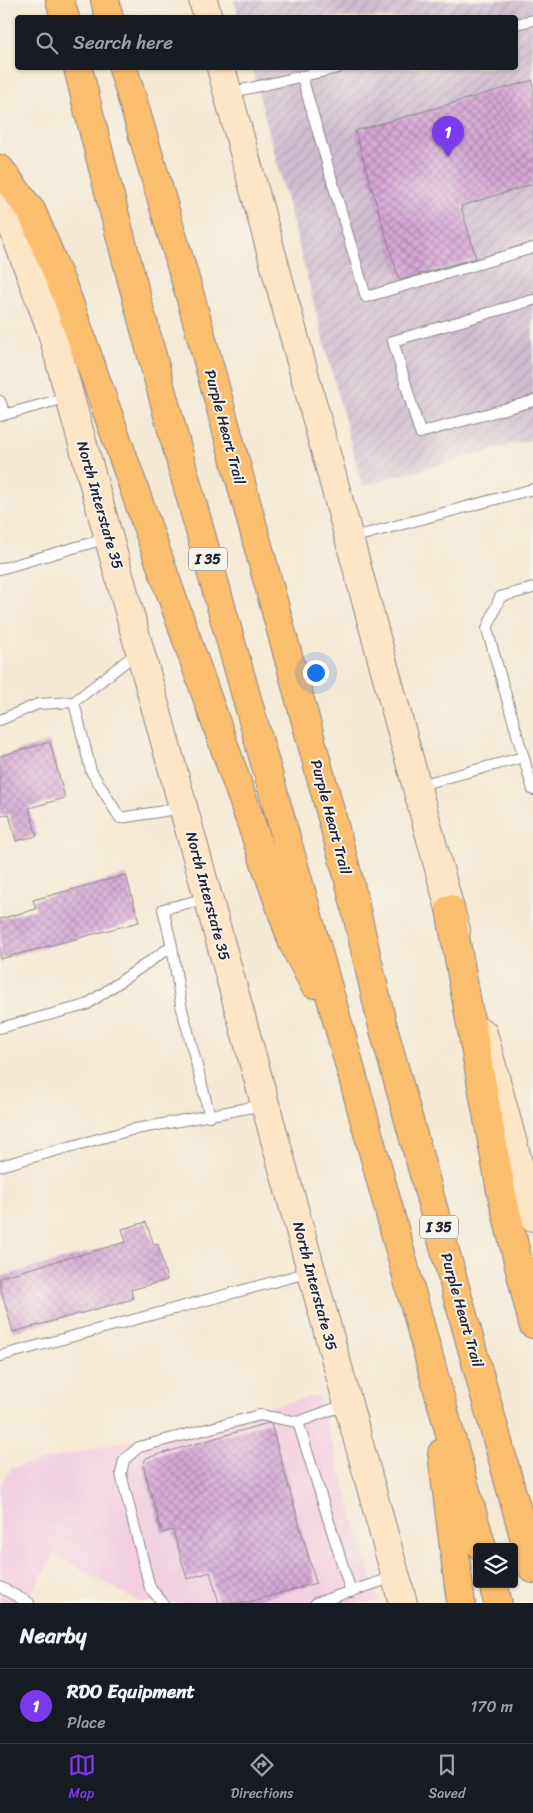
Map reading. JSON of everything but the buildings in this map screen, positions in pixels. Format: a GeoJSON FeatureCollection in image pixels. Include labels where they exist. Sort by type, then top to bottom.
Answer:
{"type":"FeatureCollection","features":[{"type":"Feature","properties":{"kind":"highway"},"geometry":{"type":"LineString","coordinates":[[60,0],[63,15]]}},
{"type":"Feature","properties":{"kind":"highway"},"geometry":{"type":"LineString","coordinates":[[104,0],[108,15]]}},
{"type":"Feature","properties":{"kind":"highway","name":"I 35"},"geometry":{"type":"LineString","coordinates":[[79,70],[133,286],[251,719],[345,1050],[434,1385],[481,1543]]}},
{"type":"Feature","properties":{"kind":"highway","name":"Purple Heart Trail"},"geometry":{"type":"LineString","coordinates":[[124,70],[198,328],[350,884],[382,1023],[533,1569]]}},
{"type":"Feature","properties":{"kind":"highway"},"geometry":{"type":"LineString","coordinates":[[0,169],[32,212],[67,297],[293,942],[345,1050]]}},
{"type":"Feature","properties":{"kind":"highway"},"geometry":{"type":"LineString","coordinates":[[450,909],[501,1191],[533,1324]]}},
{"type":"Feature","properties":{"kind":"highway"},"geometry":{"type":"LineString","coordinates":[[434,1385],[448,1511],[461,1603]]}},
{"type":"Feature","properties":{"kind":"highway"},"geometry":{"type":"LineString","coordinates":[[494,1588],[498,1603]]}},
{"type":"Feature","properties":{"kind":"main road"},"geometry":{"type":"LineString","coordinates":[[203,0],[207,15]]}},
{"type":"Feature","properties":{"kind":"main road"},"geometry":{"type":"LineString","coordinates":[[222,70],[533,1217]]}},
{"type":"Feature","properties":{"kind":"main road","name":"North Interstate 35"},"geometry":{"type":"LineString","coordinates":[[0,193],[51,329],[403,1603]]}},
{"type":"Feature","properties":{"kind":"lane"},"geometry":{"type":"LineString","coordinates":[[518,24],[533,20]]}},
{"type":"Feature","properties":{"kind":"lane"},"geometry":{"type":"LineString","coordinates":[[228,94],[330,70]]}},
{"type":"Feature","properties":{"kind":"lane"},"geometry":{"type":"LineString","coordinates":[[302,77],[366,297],[533,248]]}},
{"type":"Feature","properties":{"kind":"lane"},"geometry":{"type":"LineString","coordinates":[[533,300],[393,341],[420,433],[533,401]]}},
{"type":"Feature","properties":{"kind":"lane"},"geometry":{"type":"LineString","coordinates":[[0,401],[3,415],[70,396]]}},
{"type":"Feature","properties":{"kind":"lane"},"geometry":{"type":"LineString","coordinates":[[350,539],[533,489]]}},
{"type":"Feature","properties":{"kind":"lane"},"geometry":{"type":"LineString","coordinates":[[0,568],[109,538]]}},
{"type":"Feature","properties":{"kind":"lane"},"geometry":{"type":"LineString","coordinates":[[533,588],[500,597],[487,629],[533,790]]}},
{"type":"Feature","properties":{"kind":"lane"},"geometry":{"type":"LineString","coordinates":[[0,720],[38,704],[74,702],[141,650]]}},
{"type":"Feature","properties":{"kind":"lane"},"geometry":{"type":"LineString","coordinates":[[74,702],[91,772],[120,818],[184,808]]}},
{"type":"Feature","properties":{"kind":"lane"},"geometry":{"type":"LineString","coordinates":[[415,786],[524,757]]}},
{"type":"Feature","properties":{"kind":"lane"},"geometry":{"type":"LineString","coordinates":[[209,898],[163,909],[172,946],[181,1005],[210,1116]]}},
{"type":"Feature","properties":{"kind":"lane"},"geometry":{"type":"LineString","coordinates":[[0,1028],[86,1005],[172,946]]}},
{"type":"Feature","properties":{"kind":"lane"},"geometry":{"type":"LineString","coordinates":[[0,1166],[131,1130],[265,1105]]}},
{"type":"Feature","properties":{"kind":"lane"},"geometry":{"type":"LineString","coordinates":[[0,1356],[311,1272]]}},
{"type":"Feature","properties":{"kind":"lane"},"geometry":{"type":"LineString","coordinates":[[163,1603],[150,1588],[121,1474],[124,1460],[139,1447],[260,1416],[298,1422],[348,1404]]}},
{"type":"Feature","properties":{"kind":"lane"},"geometry":{"type":"LineString","coordinates":[[298,1422],[350,1592]]}},
{"type":"Feature","properties":{"kind":"lane"},"geometry":{"type":"LineString","coordinates":[[316,1603],[396,1576]]}},
{"type":"Feature","properties":{"kind":"lane"},"geometry":{"type":"LineString","coordinates":[[0,1586],[29,1603]]}},
{"type":"Feature","properties":{"kind":"shaded area"},"geometry":{"type":"Polygon","coordinates":[[[234,0],[533,0],[533,439],[362,486],[253,70],[518,70],[518,15],[238,15],[234,0]]]}},
{"type":"Feature","properties":{"kind":"shaded area"},"geometry":{"type":"Polygon","coordinates":[[[318,1395],[379,1603],[141,1603],[54,1554],[26,1603],[0,1603],[0,1486],[11,1468],[318,1395]]]}},
{"type":"Feature","properties":{"kind":"place","name":"RDO Equipment"},"geometry":{"type":"Point","coordinates":[448,157]}}]}
